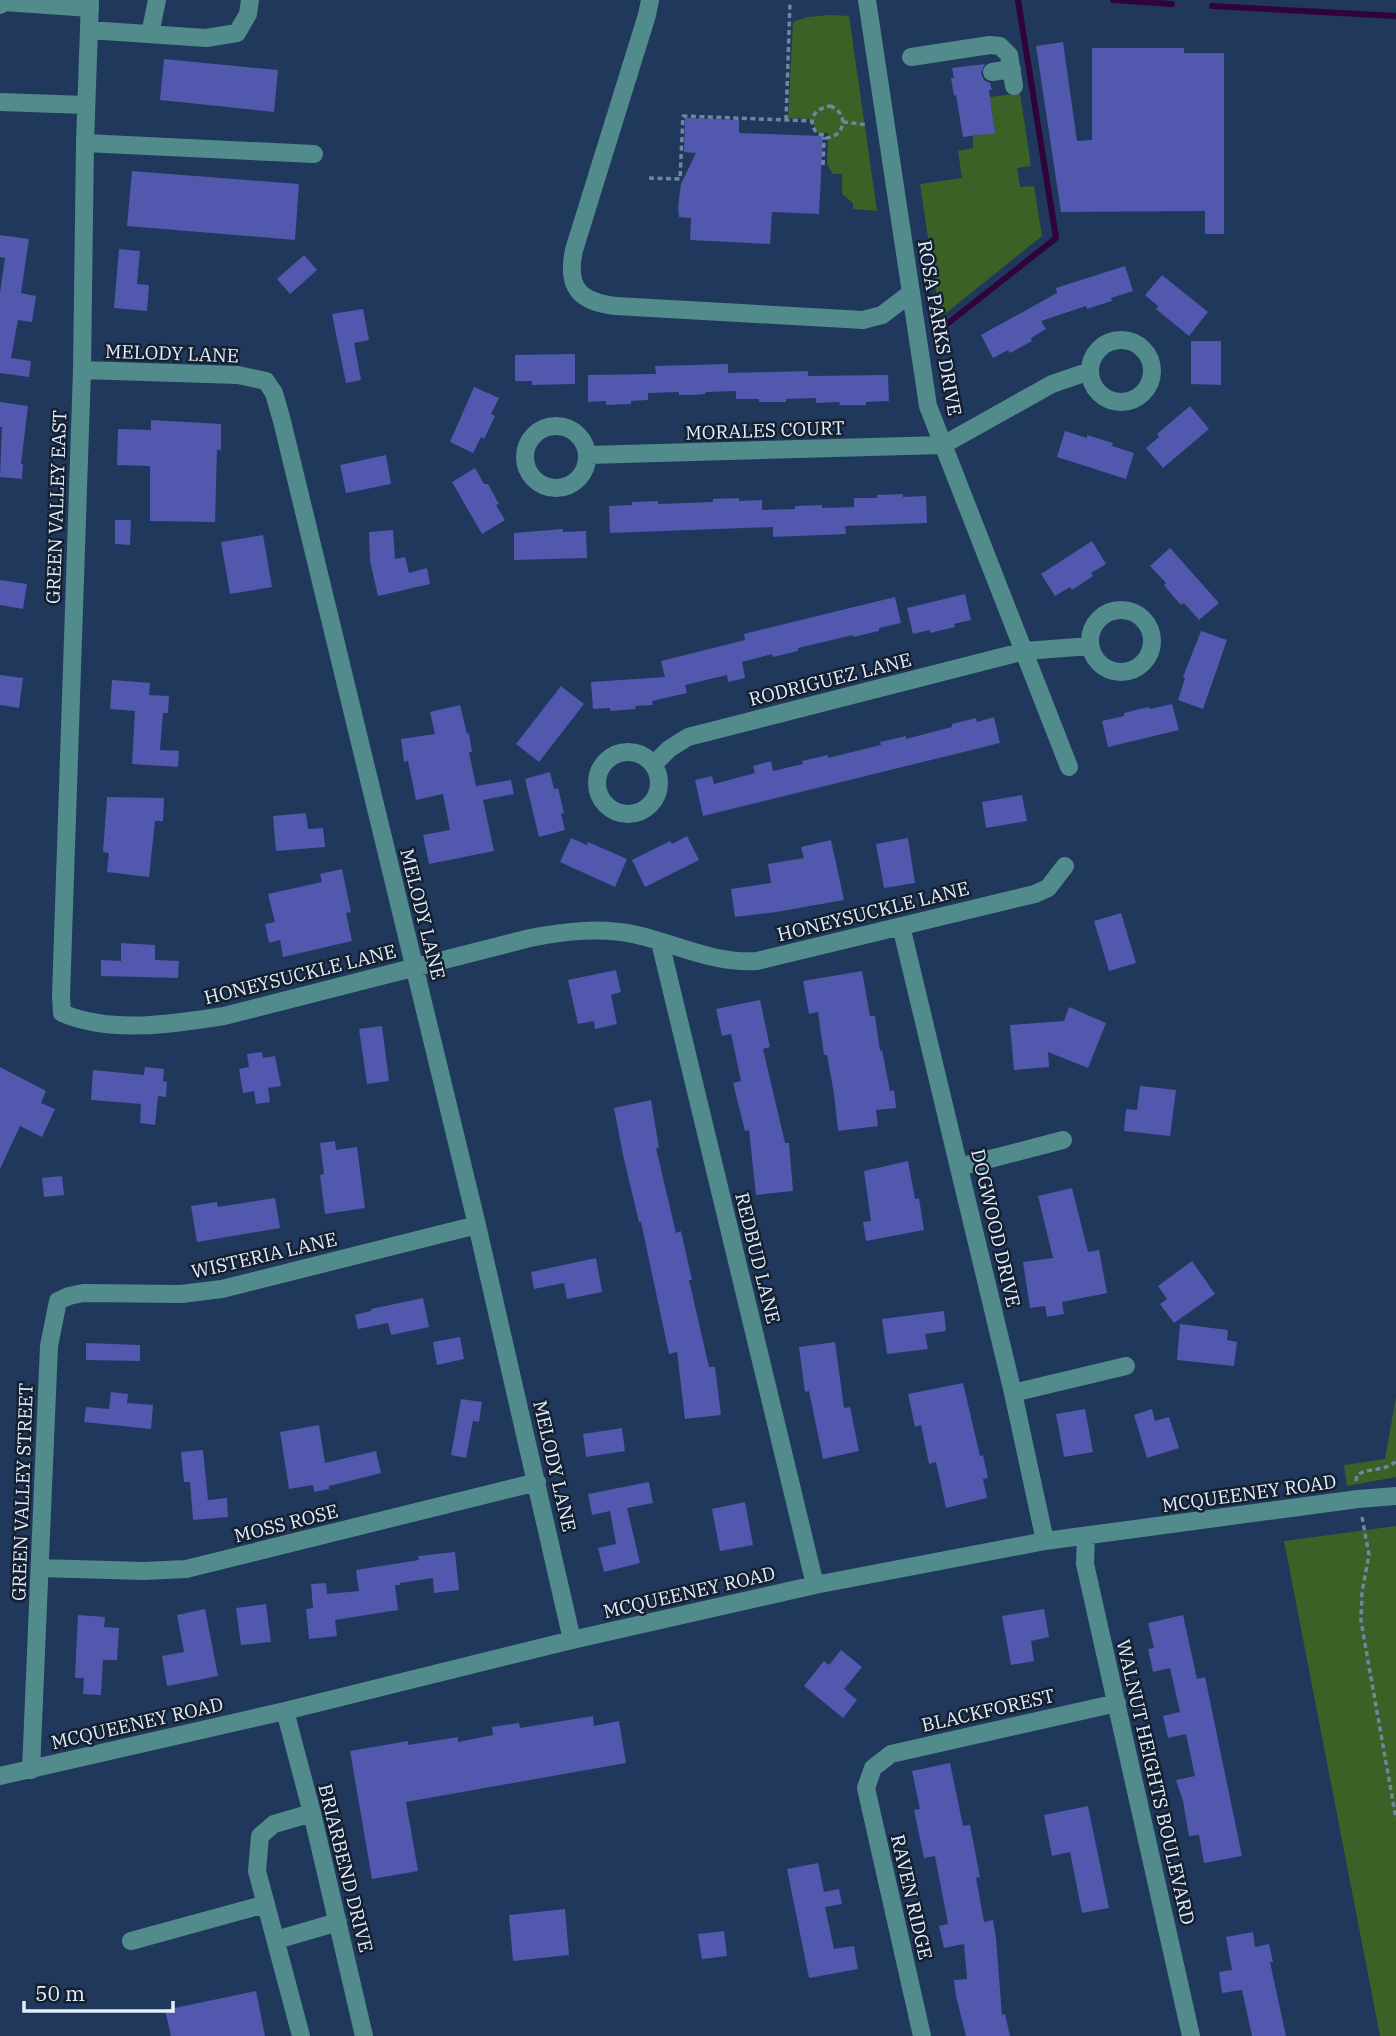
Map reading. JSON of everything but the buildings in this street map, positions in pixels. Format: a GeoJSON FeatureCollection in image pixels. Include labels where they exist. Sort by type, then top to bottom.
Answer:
{"type":"FeatureCollection","features":[{"type":"Feature","properties":{"kind":"street"},"geometry":{"type":"LineString","coordinates":[[150,34],[157,0]]}},
{"type":"Feature","properties":{"kind":"street"},"geometry":{"type":"LineString","coordinates":[[89,30],[206,38],[237,33],[248,14],[250,0]]}},
{"type":"Feature","properties":{"kind":"street"},"geometry":{"type":"LineString","coordinates":[[650,0],[573,250],[570,274],[578,292],[593,301],[616,306],[863,320],[882,315],[911,293]]}},
{"type":"Feature","properties":{"kind":"street","name":"ROSA PARKS DRIVE"},"geometry":{"type":"LineString","coordinates":[[867,0],[928,406],[1069,767]]}},
{"type":"Feature","properties":{"kind":"street"},"geometry":{"type":"LineString","coordinates":[[0,5],[4,2],[90,4]]}},
{"type":"Feature","properties":{"kind":"street","name":"GREEN VALLEY EAST"},"geometry":{"type":"LineString","coordinates":[[64,1014],[61,996],[82,370],[90,4]]}},
{"type":"Feature","properties":{"kind":"street"},"geometry":{"type":"LineString","coordinates":[[912,57],[1000,46],[1007,51],[1013,78],[992,72]]}},
{"type":"Feature","properties":{"kind":"street"},"geometry":{"type":"LineString","coordinates":[[0,102],[86,104]]}},
{"type":"Feature","properties":{"kind":"street"},"geometry":{"type":"LineString","coordinates":[[85,142],[314,154]]}},
{"type":"Feature","properties":{"kind":"street","name":"MELODY LANE"},"geometry":{"type":"LineString","coordinates":[[82,370],[238,375],[266,381],[274,393],[477,1225],[572,1640]]}},
{"type":"Feature","properties":{"kind":"street"},"geometry":{"type":"LineString","coordinates":[[943,445],[1052,384],[1090,371]]}},
{"type":"Feature","properties":{"kind":"street","name":"MORALES COURT"},"geometry":{"type":"LineString","coordinates":[[588,456],[943,445]]}},
{"type":"Feature","properties":{"kind":"street","name":"RODRIGUEZ LANE"},"geometry":{"type":"LineString","coordinates":[[654,764],[669,749],[688,737],[1025,652],[1090,646]]}},
{"type":"Feature","properties":{"kind":"street","name":"HONEYSUCKLE LANE"},"geometry":{"type":"LineString","coordinates":[[64,1014],[80,1020],[147,1025],[224,1016],[530,938],[569,931],[608,931],[637,935],[717,959],[757,961],[1035,894],[1048,888],[1065,866]]}},
{"type":"Feature","properties":{"kind":"street","name":"DOGWOOD DRIVE"},"geometry":{"type":"LineString","coordinates":[[901,926],[1013,1393],[1045,1541]]}},
{"type":"Feature","properties":{"kind":"street","name":"REDBUD LANE"},"geometry":{"type":"LineString","coordinates":[[660,942],[815,1585]]}},
{"type":"Feature","properties":{"kind":"street"},"geometry":{"type":"LineString","coordinates":[[959,1167],[1063,1140]]}},
{"type":"Feature","properties":{"kind":"street","name":"WISTERIA LANE"},"geometry":{"type":"LineString","coordinates":[[58,1301],[83,1293],[181,1294],[222,1289],[477,1225]]}},
{"type":"Feature","properties":{"kind":"street","name":"GREEN VALLEY STREET"},"geometry":{"type":"LineString","coordinates":[[32,1770],[49,1346],[58,1301]]}},
{"type":"Feature","properties":{"kind":"street"},"geometry":{"type":"LineString","coordinates":[[1013,1393],[1126,1366]]}},
{"type":"Feature","properties":{"kind":"street","name":"MOSS ROSE"},"geometry":{"type":"LineString","coordinates":[[40,1568],[144,1571],[186,1569],[537,1482]]}},
{"type":"Feature","properties":{"kind":"street","name":"MCQUEENEY ROAD"},"geometry":{"type":"LineString","coordinates":[[0,1776],[815,1585],[1045,1541],[1396,1496]]}},
{"type":"Feature","properties":{"kind":"street","name":"WALNUT HEIGHTS BOULEVARD"},"geometry":{"type":"LineString","coordinates":[[1086,1536],[1085,1564],[1191,2036]]}},
{"type":"Feature","properties":{"kind":"street","name":"BLACKFOREST"},"geometry":{"type":"LineString","coordinates":[[873,1768],[891,1754],[1117,1703]]}},
{"type":"Feature","properties":{"kind":"street","name":"BRIARBEND DRIVE"},"geometry":{"type":"LineString","coordinates":[[285,1711],[365,2036]]}},
{"type":"Feature","properties":{"kind":"street","name":"RAVEN RIDGE"},"geometry":{"type":"LineString","coordinates":[[873,1768],[866,1788],[922,2036]]}},
{"type":"Feature","properties":{"kind":"street"},"geometry":{"type":"LineString","coordinates":[[301,2036],[257,1871],[260,1836],[274,1824],[312,1813]]}},
{"type":"Feature","properties":{"kind":"street"},"geometry":{"type":"LineString","coordinates":[[131,1941],[266,1905]]}},
{"type":"Feature","properties":{"kind":"street"},"geometry":{"type":"LineString","coordinates":[[276,1940],[338,1922]]}},
{"type":"Feature","properties":{"kind":"path"},"geometry":{"type":"LineString","coordinates":[[786,120],[790,2]]}},
{"type":"Feature","properties":{"kind":"path"},"geometry":{"type":"LineString","coordinates":[[830,106],[841,113],[844,122],[839,133],[833,137],[824,137],[814,130],[812,121],[816,110],[830,106]]}},
{"type":"Feature","properties":{"kind":"path"},"geometry":{"type":"LineString","coordinates":[[649,177],[680,179],[683,116],[812,121]]}},
{"type":"Feature","properties":{"kind":"path"},"geometry":{"type":"LineString","coordinates":[[844,122],[868,125]]}},
{"type":"Feature","properties":{"kind":"path"},"geometry":{"type":"LineString","coordinates":[[823,165],[824,137]]}},
{"type":"Feature","properties":{"kind":"path"},"geometry":{"type":"LineString","coordinates":[[1356,1481],[1357,1475],[1362,1472],[1386,1468],[1396,1461]]}},
{"type":"Feature","properties":{"kind":"path"},"geometry":{"type":"LineString","coordinates":[[1362,1515],[1369,1555],[1362,1592],[1361,1621],[1396,1819]]}},
{"type":"Feature","properties":{"kind":"green space"},"geometry":{"type":"Polygon","coordinates":[[[849,16],[877,211],[853,209],[853,203],[842,194],[842,174],[833,174],[827,164],[828,133],[818,133],[813,119],[788,118],[793,22],[808,17],[849,16]]]}},
{"type":"Feature","properties":{"kind":"green space"},"geometry":{"type":"Polygon","coordinates":[[[1020,93],[1031,166],[1017,168],[1020,187],[1034,186],[1042,236],[940,318],[920,184],[962,178],[958,151],[973,148],[973,136],[995,132],[990,97],[1020,93]]]}},
{"type":"Feature","properties":{"kind":"green space"},"geometry":{"type":"Polygon","coordinates":[[[1396,1397],[1396,1477],[1347,1486],[1344,1465],[1385,1459],[1396,1397]]]}},
{"type":"Feature","properties":{"kind":"green space"},"geometry":{"type":"Polygon","coordinates":[[[1396,1526],[1396,2036],[1380,2036],[1284,1541],[1396,1526]]]}},
{"type":"Feature","properties":{"kind":"waterway"},"geometry":{"type":"LineString","coordinates":[[937,332],[1056,238],[1018,0]]}},
{"type":"Feature","properties":{"kind":"waterway"},"geometry":{"type":"LineString","coordinates":[[1113,0],[1172,4]]}},
{"type":"Feature","properties":{"kind":"waterway"},"geometry":{"type":"LineString","coordinates":[[1212,6],[1396,16]]}}]}
